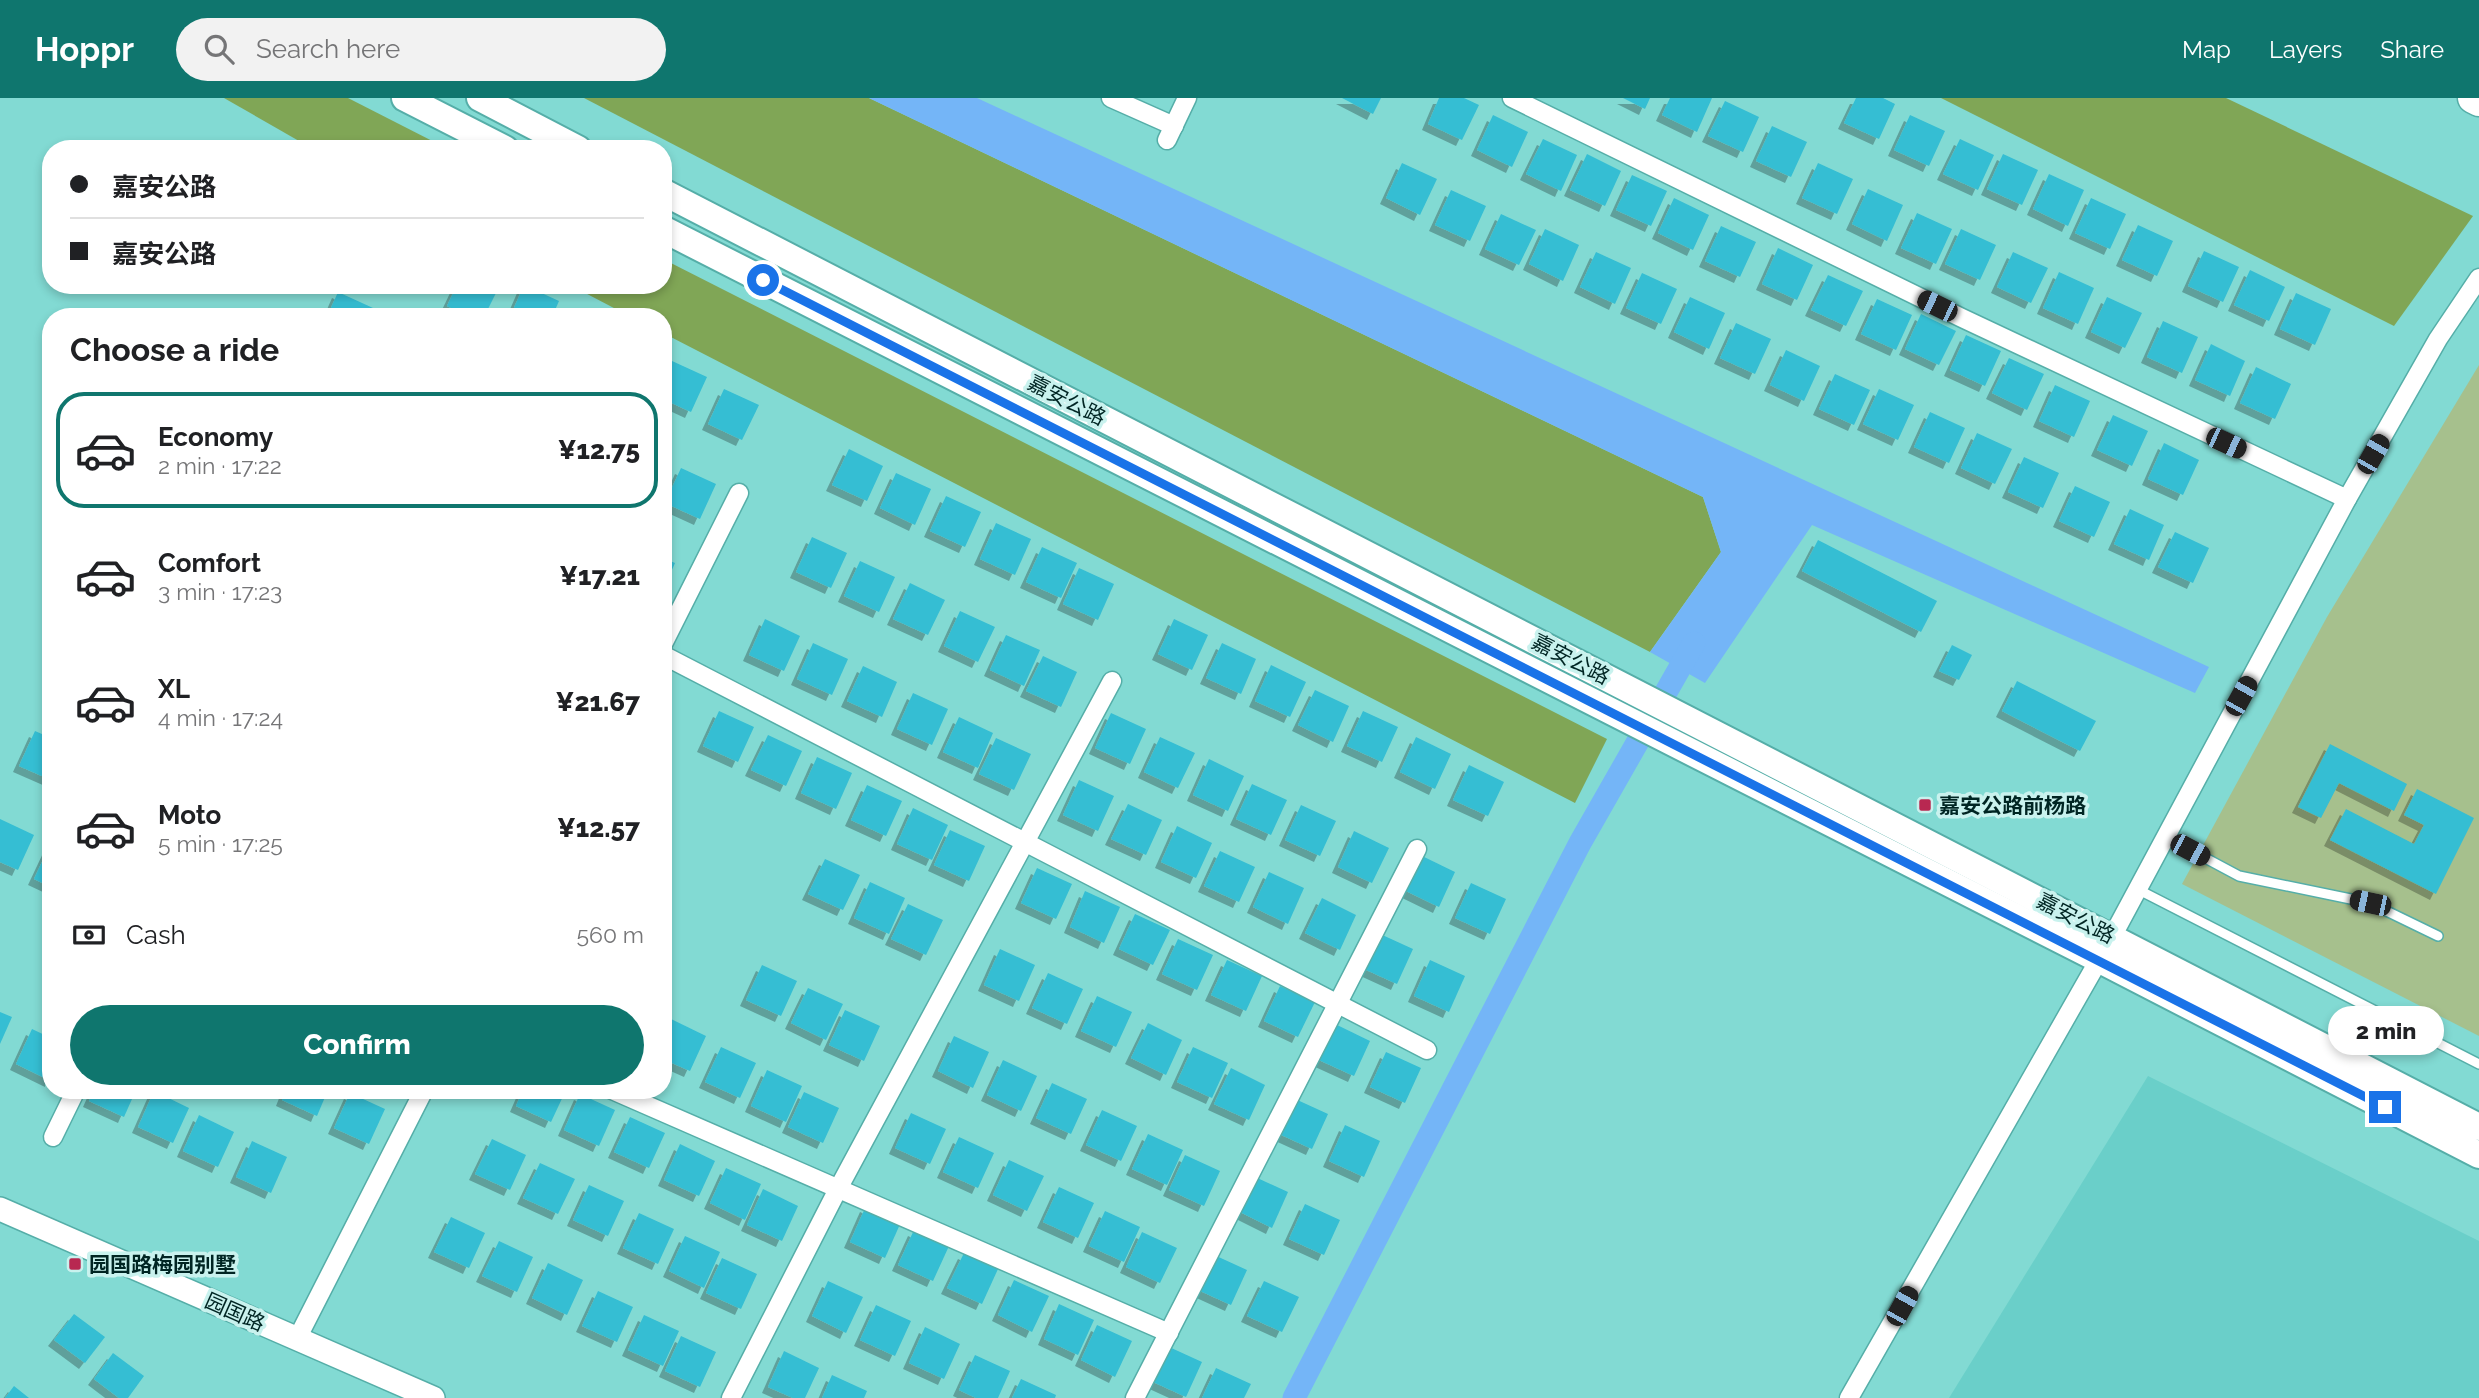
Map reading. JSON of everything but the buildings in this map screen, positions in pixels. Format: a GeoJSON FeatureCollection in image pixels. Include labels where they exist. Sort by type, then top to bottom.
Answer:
{"type":"FeatureCollection","features":[{"type":"Feature","properties":{"kind":"highway"},"geometry":{"type":"LineString","coordinates":[[2473,98],[2479,101]]}},
{"type":"Feature","properties":{"kind":"main road"},"geometry":{"type":"LineString","coordinates":[[405,98],[487,140]]}},
{"type":"Feature","properties":{"kind":"main road"},"geometry":{"type":"LineString","coordinates":[[480,98],[561,140]]}},
{"type":"Feature","properties":{"kind":"main road","name":"嘉安公路"},"geometry":{"type":"LineString","coordinates":[[672,197],[1686,718],[2479,1155]]}},
{"type":"Feature","properties":{"kind":"main road","name":"嘉安公路"},"geometry":{"type":"LineString","coordinates":[[672,234],[1675,744],[2479,1126]]}},
{"type":"Feature","properties":{"kind":"street"},"geometry":{"type":"LineString","coordinates":[[1111,98],[1171,133],[1187,98]]}},
{"type":"Feature","properties":{"kind":"street"},"geometry":{"type":"LineString","coordinates":[[1512,98],[1949,312],[2347,499]]}},
{"type":"Feature","properties":{"kind":"street"},"geometry":{"type":"LineString","coordinates":[[1849,1398],[2105,948],[2347,499],[2438,339],[2479,278]]}},
{"type":"Feature","properties":{"kind":"street"},"geometry":{"type":"LineString","coordinates":[[672,626],[739,493]]}},
{"type":"Feature","properties":{"kind":"street"},"geometry":{"type":"LineString","coordinates":[[672,660],[1427,1050]]}},
{"type":"Feature","properties":{"kind":"street"},"geometry":{"type":"LineString","coordinates":[[731,1398],[838,1189],[1112,681]]}},
{"type":"Feature","properties":{"kind":"street"},"geometry":{"type":"LineString","coordinates":[[1135,1398],[1417,849]]}},
{"type":"Feature","properties":{"kind":"street"},"geometry":{"type":"LineString","coordinates":[[53,1137],[72,1099]]}},
{"type":"Feature","properties":{"kind":"street"},"geometry":{"type":"LineString","coordinates":[[297,1339],[419,1099]]}},
{"type":"Feature","properties":{"kind":"street"},"geometry":{"type":"LineString","coordinates":[[633,1099],[1169,1333]]}},
{"type":"Feature","properties":{"kind":"street","name":"园国路"},"geometry":{"type":"LineString","coordinates":[[0,1209],[433,1398]]}},
{"type":"Feature","properties":{"kind":"lane"},"geometry":{"type":"LineString","coordinates":[[2165,837],[2239,876],[2370,903],[2438,936]]}},
{"type":"Feature","properties":{"kind":"lane"},"geometry":{"type":"LineString","coordinates":[[2137,889],[2479,1063]]}},
{"type":"Feature","properties":{"kind":"shaded area"},"geometry":{"type":"Polygon","coordinates":[[[869,98],[977,98],[2209,667],[2195,693],[1812,525],[1705,683],[1650,652],[1721,552],[1703,497],[869,98]]]}},
{"type":"Feature","properties":{"kind":"shaded area"},"geometry":{"type":"Polygon","coordinates":[[[2148,1076],[2479,1241],[2479,1398],[1949,1398],[2148,1076]]]}},
{"type":"Feature","properties":{"kind":"green space"},"geometry":{"type":"Polygon","coordinates":[[[224,98],[348,98],[430,140],[297,140],[224,98]]]}},
{"type":"Feature","properties":{"kind":"green space"},"geometry":{"type":"Polygon","coordinates":[[[584,98],[869,98],[1703,497],[1721,552],[1650,652],[672,144],[672,140],[665,140],[584,98]]]}},
{"type":"Feature","properties":{"kind":"green space"},"geometry":{"type":"Polygon","coordinates":[[[1941,98],[2226,98],[2473,216],[2394,326],[1941,98]]]}},
{"type":"Feature","properties":{"kind":"green space"},"geometry":{"type":"Polygon","coordinates":[[[672,264],[1607,739],[1575,803],[672,338],[672,308],[614,308],[587,294],[672,294],[672,264]]]}},
{"type":"Feature","properties":{"kind":"green space"},"geometry":{"type":"Polygon","coordinates":[[[2479,365],[2479,1036],[2182,884],[2327,617],[2479,365]]]}},
{"type":"Feature","properties":{"kind":"waterway"},"geometry":{"type":"LineString","coordinates":[[1294,1398],[1580,843],[1694,643]]}},
{"type":"Feature","properties":{"kind":"place","name":"嘉安公路前杨路"},"geometry":{"type":"Point","coordinates":[1925,805]}},
{"type":"Feature","properties":{"kind":"place","name":"园国路梅园别墅"},"geometry":{"type":"Point","coordinates":[75,1264]}},
{"type":"Feature","properties":{"kind":"route"},"geometry":{"type":"LineString","coordinates":[[763,280],[2385,1107]]}}]}
